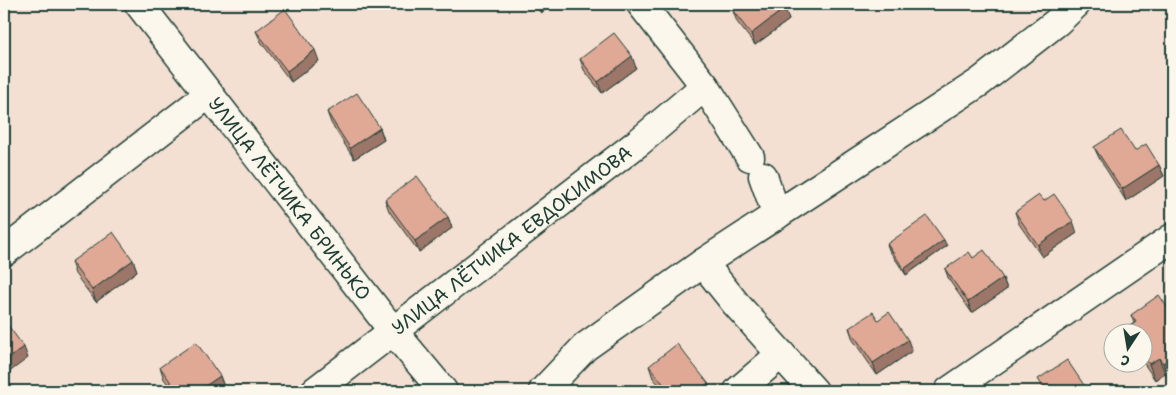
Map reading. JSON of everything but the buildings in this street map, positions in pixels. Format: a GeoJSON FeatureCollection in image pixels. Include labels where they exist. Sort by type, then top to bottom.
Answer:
{"type":"FeatureCollection","features":[{"type":"Feature","properties":{"kind":"street","name":"УЛИЦА ЛЁТЧИКА БРИНЬКО"},"geometry":{"type":"LineString","coordinates":[[139,4],[393,331],[443,391]]}},
{"type":"Feature","properties":{"kind":"street"},"geometry":{"type":"LineString","coordinates":[[641,4],[705,86],[756,166],[778,215]]}},
{"type":"Feature","properties":{"kind":"street"},"geometry":{"type":"LineString","coordinates":[[543,391],[585,347],[704,263],[980,82],[1057,22],[1076,4]]}},
{"type":"Feature","properties":{"kind":"street","name":"УЛИЦА ЛЁТЧИКА ЕВДОКИМОВА"},"geometry":{"type":"LineString","coordinates":[[316,391],[639,142],[705,86]]}},
{"type":"Feature","properties":{"kind":"street"},"geometry":{"type":"LineString","coordinates":[[4,252],[209,94]]}},
{"type":"Feature","properties":{"kind":"street"},"geometry":{"type":"LineString","coordinates":[[949,391],[1172,238]]}},
{"type":"Feature","properties":{"kind":"street"},"geometry":{"type":"LineString","coordinates":[[704,263],[736,304],[814,391]]}},
{"type":"Feature","properties":{"kind":"street"},"geometry":{"type":"LineString","coordinates":[[738,391],[782,354]]}}]}
